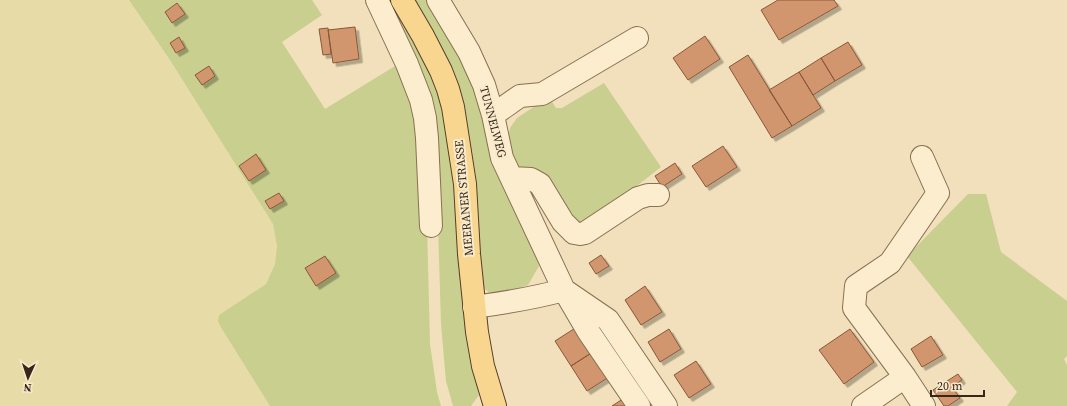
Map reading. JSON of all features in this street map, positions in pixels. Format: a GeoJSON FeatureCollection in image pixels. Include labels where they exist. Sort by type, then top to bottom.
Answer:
{"type":"FeatureCollection","features":[{"type":"Feature","properties":{"kind":"main road","name":"MEERANER STRASSE"},"geometry":{"type":"LineString","coordinates":[[402,0],[441,71],[454,106],[465,184],[477,332],[483,366],[495,406]]}},
{"type":"Feature","properties":{"kind":"street"},"geometry":{"type":"LineString","coordinates":[[377,0],[422,100],[427,138],[431,226]]}},
{"type":"Feature","properties":{"kind":"street","name":"TUNNELWEG"},"geometry":{"type":"LineString","coordinates":[[438,0],[469,52],[484,85],[493,115],[502,158],[564,290],[588,331],[639,406]]}},
{"type":"Feature","properties":{"kind":"street"},"geometry":{"type":"LineString","coordinates":[[493,115],[520,96],[542,94],[637,38]]}},
{"type":"Feature","properties":{"kind":"street"},"geometry":{"type":"LineString","coordinates":[[922,157],[938,193],[890,263],[856,286],[854,308],[905,377],[924,406]]}},
{"type":"Feature","properties":{"kind":"street"},"geometry":{"type":"LineString","coordinates":[[512,178],[531,179],[540,184],[563,222],[574,233],[580,234],[585,233],[638,198],[658,195]]}},
{"type":"Feature","properties":{"kind":"street"},"geometry":{"type":"LineString","coordinates":[[474,307],[518,301],[564,290],[608,320],[666,406]]}},
{"type":"Feature","properties":{"kind":"street"},"geometry":{"type":"LineString","coordinates":[[863,406],[905,377]]}},
{"type":"Feature","properties":{"kind":"shaded area"},"geometry":{"type":"Polygon","coordinates":[[[0,0],[129,0],[170,60],[273,224],[277,246],[275,264],[266,284],[219,315],[220,326],[270,406],[0,406],[0,0]]]}},
{"type":"Feature","properties":{"kind":"green space"},"geometry":{"type":"Polygon","coordinates":[[[129,0],[312,0],[322,15],[282,42],[280,39],[325,109],[400,63],[413,93],[427,224],[430,344],[437,392],[441,406],[270,406],[218,321],[219,315],[266,284],[275,264],[277,246],[273,224],[170,60],[129,0]]]}},
{"type":"Feature","properties":{"kind":"green space"},"geometry":{"type":"Polygon","coordinates":[[[382,0],[392,0],[415,42],[432,78],[444,117],[450,148],[471,348],[479,395],[471,406],[453,406],[446,381],[441,324],[438,224],[432,148],[382,0]]]}},
{"type":"Feature","properties":{"kind":"green space"},"geometry":{"type":"Polygon","coordinates":[[[413,0],[430,0],[469,61],[509,200],[517,204],[529,230],[539,266],[528,285],[498,295],[492,295],[484,288],[478,233],[413,0]]]}},
{"type":"Feature","properties":{"kind":"green space"},"geometry":{"type":"Polygon","coordinates":[[[604,83],[661,167],[580,230],[518,173],[507,142],[510,128],[517,118],[549,97],[556,108],[562,108],[604,83]]]}},
{"type":"Feature","properties":{"kind":"green space"},"geometry":{"type":"Polygon","coordinates":[[[968,194],[986,194],[1001,252],[1067,301],[1067,356],[1064,359],[1067,365],[1067,406],[1007,406],[1017,392],[907,256],[968,194]]]}},
{"type":"Feature","properties":{"kind":"building"},"geometry":{"type":"Polygon","coordinates":[[[778,0],[834,0],[838,6],[779,40],[761,10],[778,0]]]}},
{"type":"Feature","properties":{"kind":"building"},"geometry":{"type":"Polygon","coordinates":[[[177,3],[185,14],[172,23],[165,12],[177,3]]]}},
{"type":"Feature","properties":{"kind":"building"},"geometry":{"type":"Polygon","coordinates":[[[355,27],[359,59],[333,63],[328,30],[355,27]]]}},
{"type":"Feature","properties":{"kind":"building"},"geometry":{"type":"Polygon","coordinates":[[[328,28],[331,54],[323,55],[319,29],[328,28]]]}},
{"type":"Feature","properties":{"kind":"building"},"geometry":{"type":"Polygon","coordinates":[[[705,36],[720,59],[688,80],[673,58],[705,36]]]}},
{"type":"Feature","properties":{"kind":"building"},"geometry":{"type":"Polygon","coordinates":[[[179,37],[185,48],[176,53],[170,43],[179,37]]]}},
{"type":"Feature","properties":{"kind":"building"},"geometry":{"type":"Polygon","coordinates":[[[848,42],[862,65],[835,81],[821,58],[848,42]]]}},
{"type":"Feature","properties":{"kind":"building"},"geometry":{"type":"Polygon","coordinates":[[[748,55],[792,126],[772,138],[729,67],[748,55]]]}},
{"type":"Feature","properties":{"kind":"building"},"geometry":{"type":"Polygon","coordinates":[[[821,58],[835,81],[813,95],[799,72],[821,58]]]}},
{"type":"Feature","properties":{"kind":"building"},"geometry":{"type":"Polygon","coordinates":[[[209,66],[215,76],[202,85],[195,75],[209,66]]]}},
{"type":"Feature","properties":{"kind":"building"},"geometry":{"type":"Polygon","coordinates":[[[799,72],[821,108],[792,126],[769,90],[799,72]]]}},
{"type":"Feature","properties":{"kind":"building"},"geometry":{"type":"Polygon","coordinates":[[[723,146],[737,167],[706,187],[692,166],[723,146]]]}},
{"type":"Feature","properties":{"kind":"building"},"geometry":{"type":"Polygon","coordinates":[[[256,154],[266,170],[249,181],[239,166],[256,154]]]}},
{"type":"Feature","properties":{"kind":"building"},"geometry":{"type":"Polygon","coordinates":[[[675,163],[682,174],[662,187],[655,176],[675,163]]]}},
{"type":"Feature","properties":{"kind":"building"},"geometry":{"type":"Polygon","coordinates":[[[279,193],[284,201],[270,209],[265,201],[279,193]]]}},
{"type":"Feature","properties":{"kind":"building"},"geometry":{"type":"Polygon","coordinates":[[[601,255],[609,266],[596,274],[589,263],[601,255]]]}},
{"type":"Feature","properties":{"kind":"building"},"geometry":{"type":"Polygon","coordinates":[[[325,256],[336,273],[316,286],[305,268],[325,256]]]}},
{"type":"Feature","properties":{"kind":"building"},"geometry":{"type":"Polygon","coordinates":[[[645,286],[662,312],[641,325],[625,300],[645,286]]]}},
{"type":"Feature","properties":{"kind":"building"},"geometry":{"type":"Polygon","coordinates":[[[580,325],[596,350],[571,366],[555,341],[580,325]]]}},
{"type":"Feature","properties":{"kind":"building"},"geometry":{"type":"Polygon","coordinates":[[[669,329],[681,349],[660,362],[648,342],[669,329]]]}},
{"type":"Feature","properties":{"kind":"building"},"geometry":{"type":"Polygon","coordinates":[[[850,329],[874,362],[844,384],[819,350],[850,329]]]}},
{"type":"Feature","properties":{"kind":"building"},"geometry":{"type":"Polygon","coordinates":[[[931,336],[943,355],[922,367],[911,349],[931,336]]]}},
{"type":"Feature","properties":{"kind":"building"},"geometry":{"type":"Polygon","coordinates":[[[596,350],[612,375],[587,391],[571,366],[596,350]]]}},
{"type":"Feature","properties":{"kind":"building"},"geometry":{"type":"Polygon","coordinates":[[[696,361],[711,384],[689,398],[674,375],[696,361]]]}},
{"type":"Feature","properties":{"kind":"building"},"geometry":{"type":"Polygon","coordinates":[[[958,374],[962,380],[952,387],[960,398],[948,406],[944,406],[933,390],[958,374]]]}},
{"type":"Feature","properties":{"kind":"building"},"geometry":{"type":"Polygon","coordinates":[[[629,395],[636,406],[612,406],[629,395]]]}}]}
